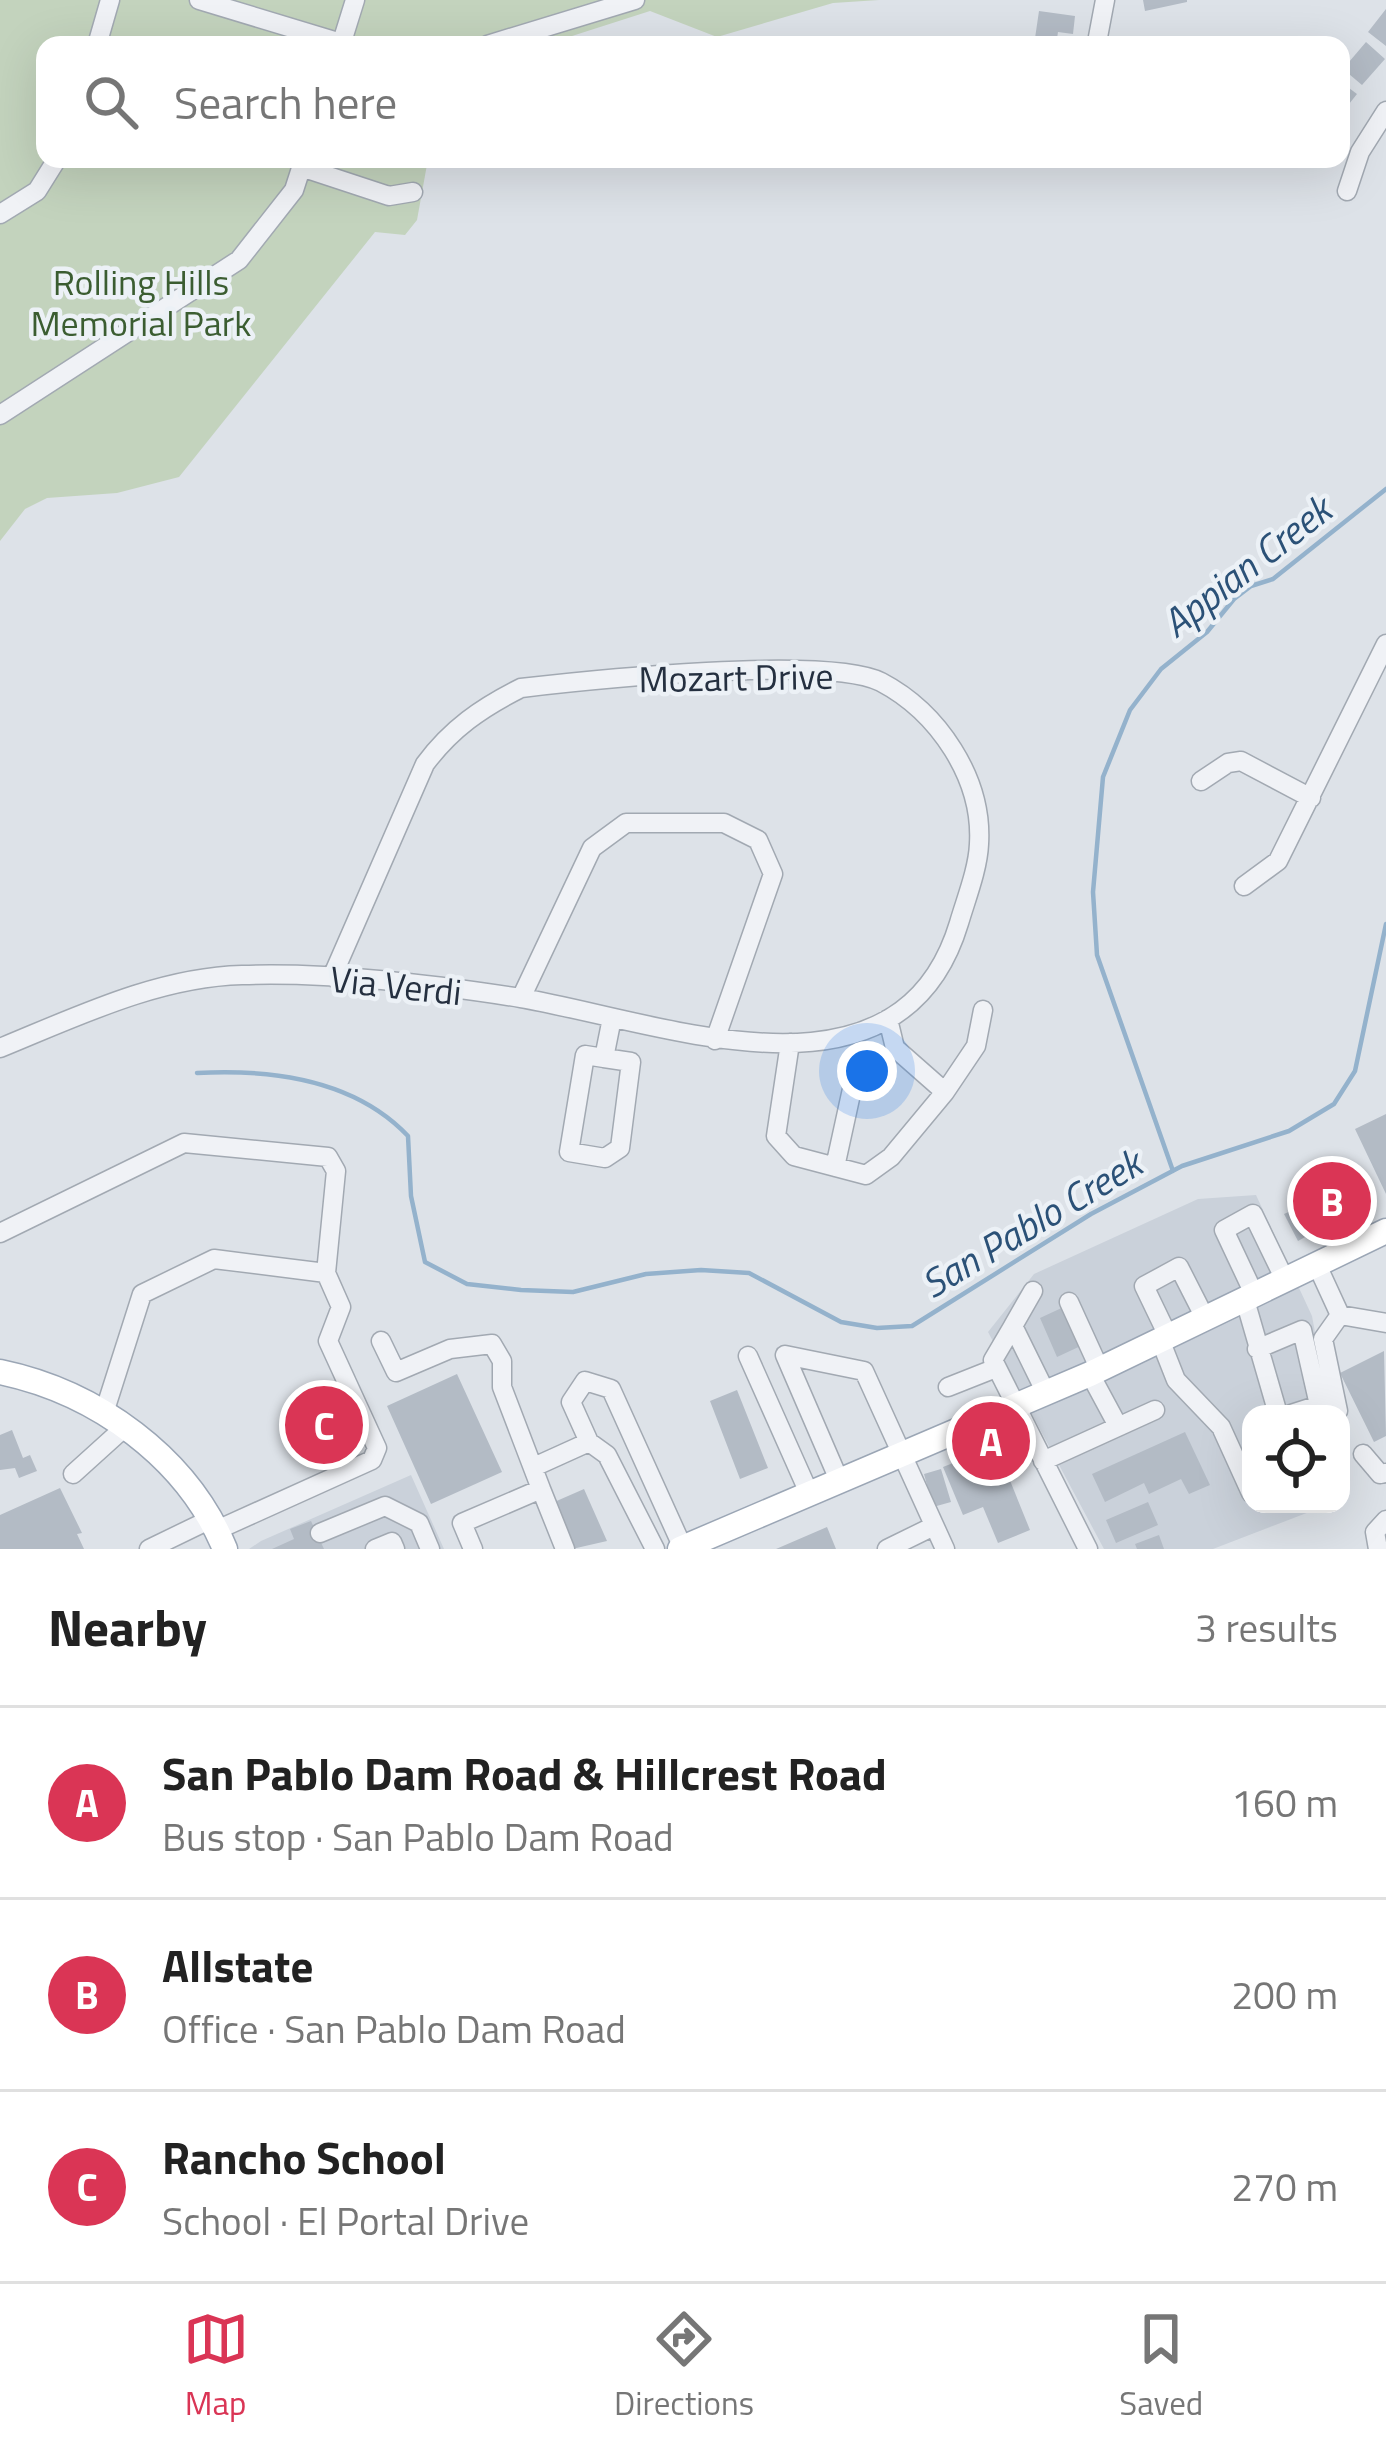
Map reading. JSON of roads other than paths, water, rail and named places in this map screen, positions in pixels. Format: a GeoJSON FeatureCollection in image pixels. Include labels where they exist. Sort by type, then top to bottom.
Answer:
{"type":"FeatureCollection","features":[{"type":"Feature","properties":{"kind":"main road"},"geometry":{"type":"LineString","coordinates":[[682,1548],[725,1540],[809,1492],[1095,1372],[1386,1232]]}},
{"type":"Feature","properties":{"kind":"main road"},"geometry":{"type":"LineString","coordinates":[[0,1372],[62,1391],[115,1420],[162,1458],[218,1532]]}},
{"type":"Feature","properties":{"kind":"street"},"geometry":{"type":"LineString","coordinates":[[100,36],[110,0]]}},
{"type":"Feature","properties":{"kind":"street"},"geometry":{"type":"LineString","coordinates":[[199,0],[318,36]]}},
{"type":"Feature","properties":{"kind":"street"},"geometry":{"type":"LineString","coordinates":[[346,36],[355,0]]}},
{"type":"Feature","properties":{"kind":"street"},"geometry":{"type":"LineString","coordinates":[[517,36],[635,0]]}},
{"type":"Feature","properties":{"kind":"street"},"geometry":{"type":"LineString","coordinates":[[1098,36],[1105,0]]}},
{"type":"Feature","properties":{"kind":"street"},"geometry":{"type":"LineString","coordinates":[[1348,191],[1360,152],[1386,112]]}},
{"type":"Feature","properties":{"kind":"street"},"geometry":{"type":"LineString","coordinates":[[0,214],[37,191],[51,168]]}},
{"type":"Feature","properties":{"kind":"street"},"geometry":{"type":"LineString","coordinates":[[0,415],[239,260],[272,224],[300,168]]}},
{"type":"Feature","properties":{"kind":"street"},"geometry":{"type":"LineString","coordinates":[[316,168],[389,196],[413,192]]}},
{"type":"Feature","properties":{"kind":"street"},"geometry":{"type":"LineString","coordinates":[[1244,886],[1278,861],[1386,644]]}},
{"type":"Feature","properties":{"kind":"street","name":"Mozart Drive"},"geometry":{"type":"LineString","coordinates":[[332,977],[425,764],[445,737],[482,707],[521,688],[560,683],[828,669],[880,681],[934,722],[967,772],[979,843],[958,928],[935,978],[888,1019],[852,1037],[795,1043]]}},
{"type":"Feature","properties":{"kind":"street"},"geometry":{"type":"LineString","coordinates":[[1201,781],[1241,761],[1311,798]]}},
{"type":"Feature","properties":{"kind":"street"},"geometry":{"type":"LineString","coordinates":[[521,998],[592,848],[626,823],[724,823],[758,840],[772,874],[715,1040]]}},
{"type":"Feature","properties":{"kind":"street","name":"Via Verdi"},"geometry":{"type":"LineString","coordinates":[[0,1048],[145,992],[238,975],[332,977],[521,998],[715,1040],[795,1043]]}},
{"type":"Feature","properties":{"kind":"street"},"geometry":{"type":"LineString","coordinates":[[795,1043],[776,1136],[794,1156],[866,1175],[891,1157],[945,1093],[976,1046],[983,1010]]}},
{"type":"Feature","properties":{"kind":"street"},"geometry":{"type":"LineString","coordinates":[[604,1058],[612,1018]]}},
{"type":"Feature","properties":{"kind":"street"},"geometry":{"type":"LineString","coordinates":[[888,1019],[896,1048],[945,1093]]}},
{"type":"Feature","properties":{"kind":"street"},"geometry":{"type":"LineString","coordinates":[[584,1055],[604,1058],[631,1062],[620,1148],[605,1158],[569,1152],[584,1055]]}},
{"type":"Feature","properties":{"kind":"street"},"geometry":{"type":"LineString","coordinates":[[836,1167],[854,1080]]}},
{"type":"Feature","properties":{"kind":"street"},"geometry":{"type":"LineString","coordinates":[[0,1233],[184,1143],[328,1157],[336,1171],[326,1273],[341,1307],[328,1341],[376,1448],[372,1460],[218,1532],[149,1549]]}},
{"type":"Feature","properties":{"kind":"street"},"geometry":{"type":"LineString","coordinates":[[1275,1405],[1257,1349],[1250,1298],[1224,1230],[1253,1214],[1285,1280]]}},
{"type":"Feature","properties":{"kind":"street"},"geometry":{"type":"LineString","coordinates":[[74,1474],[115,1420],[142,1294],[214,1259],[326,1273]]}},
{"type":"Feature","properties":{"kind":"street"},"geometry":{"type":"LineString","coordinates":[[1316,1265],[1340,1315]]}},
{"type":"Feature","properties":{"kind":"street"},"geometry":{"type":"LineString","coordinates":[[1206,1320],[1179,1267],[1144,1286],[1176,1380],[1221,1427],[1242,1473]]}},
{"type":"Feature","properties":{"kind":"street"},"geometry":{"type":"LineString","coordinates":[[1033,1291],[993,1360],[1088,1549]]}},
{"type":"Feature","properties":{"kind":"street"},"geometry":{"type":"LineString","coordinates":[[1069,1302],[1118,1426]]}},
{"type":"Feature","properties":{"kind":"street"},"geometry":{"type":"LineString","coordinates":[[1340,1315],[1386,1323]]}},
{"type":"Feature","properties":{"kind":"street"},"geometry":{"type":"LineString","coordinates":[[1329,1405],[1323,1339],[1340,1315]]}},
{"type":"Feature","properties":{"kind":"street"},"geometry":{"type":"LineString","coordinates":[[1013,1325],[1046,1393]]}},
{"type":"Feature","properties":{"kind":"street"},"geometry":{"type":"LineString","coordinates":[[1257,1349],[1302,1330],[1328,1405]]}},
{"type":"Feature","properties":{"kind":"street"},"geometry":{"type":"LineString","coordinates":[[382,1341],[396,1372],[450,1349],[492,1344],[502,1361],[502,1387],[566,1549]]}},
{"type":"Feature","properties":{"kind":"street"},"geometry":{"type":"LineString","coordinates":[[839,1480],[785,1355],[864,1371],[945,1549]]}},
{"type":"Feature","properties":{"kind":"street"},"geometry":{"type":"LineString","coordinates":[[748,1356],[809,1492]]}},
{"type":"Feature","properties":{"kind":"street"},"geometry":{"type":"LineString","coordinates":[[948,1387],[996,1368]]}},
{"type":"Feature","properties":{"kind":"street"},"geometry":{"type":"LineString","coordinates":[[656,1549],[607,1455],[589,1442],[571,1402],[585,1381],[611,1389],[682,1548]]}},
{"type":"Feature","properties":{"kind":"street"},"geometry":{"type":"LineString","coordinates":[[1043,1461],[1155,1410]]}},
{"type":"Feature","properties":{"kind":"street"},"geometry":{"type":"LineString","coordinates":[[536,1466],[589,1442]]}},
{"type":"Feature","properties":{"kind":"street"},"geometry":{"type":"LineString","coordinates":[[607,1455],[635,1442]]}},
{"type":"Feature","properties":{"kind":"street"},"geometry":{"type":"LineString","coordinates":[[1363,1454],[1380,1474],[1386,1473]]}},
{"type":"Feature","properties":{"kind":"street"},"geometry":{"type":"LineString","coordinates":[[473,1549],[462,1523],[542,1489]]}},
{"type":"Feature","properties":{"kind":"street"},"geometry":{"type":"LineString","coordinates":[[320,1533],[385,1506],[419,1523],[430,1549]]}},
{"type":"Feature","properties":{"kind":"street"},"geometry":{"type":"LineString","coordinates":[[1378,1549],[1375,1532],[1386,1520]]}},
{"type":"Feature","properties":{"kind":"street"},"geometry":{"type":"LineString","coordinates":[[887,1549],[934,1526]]}},
{"type":"Feature","properties":{"kind":"street"},"geometry":{"type":"LineString","coordinates":[[375,1549],[392,1542],[395,1549]]}},
{"type":"Feature","properties":{"kind":"waterway","name":"Appian Creek"},"geometry":{"type":"LineString","coordinates":[[1173,1171],[1097,955],[1093,892],[1103,777],[1130,710],[1161,669],[1207,632],[1234,599],[1251,586],[1273,579],[1386,489]]}},
{"type":"Feature","properties":{"kind":"waterway","name":"San Pablo Creek"},"geometry":{"type":"LineString","coordinates":[[197,1073],[254,1073],[310,1082],[337,1090],[387,1117],[408,1136],[411,1196],[425,1262],[467,1284],[573,1292],[646,1274],[749,1273],[841,1322],[877,1328],[912,1326],[1091,1214],[1182,1166],[1289,1131],[1334,1104],[1355,1071],[1386,924]]}},
{"type":"Feature","properties":{"kind":"place","name":"Allstate"},"geometry":{"type":"Point","coordinates":[1332,1201]}},
{"type":"Feature","properties":{"kind":"place","name":"Rancho School"},"geometry":{"type":"Point","coordinates":[324,1425]}},
{"type":"Feature","properties":{"kind":"place","name":"San Pablo Dam Road & Hillcrest Road"},"geometry":{"type":"Point","coordinates":[991,1441]}},
{"type":"Feature","properties":{"kind":"park label","name":"Rolling Hills Memorial Park"},"geometry":{"type":"Point","coordinates":[141,302]}}]}
